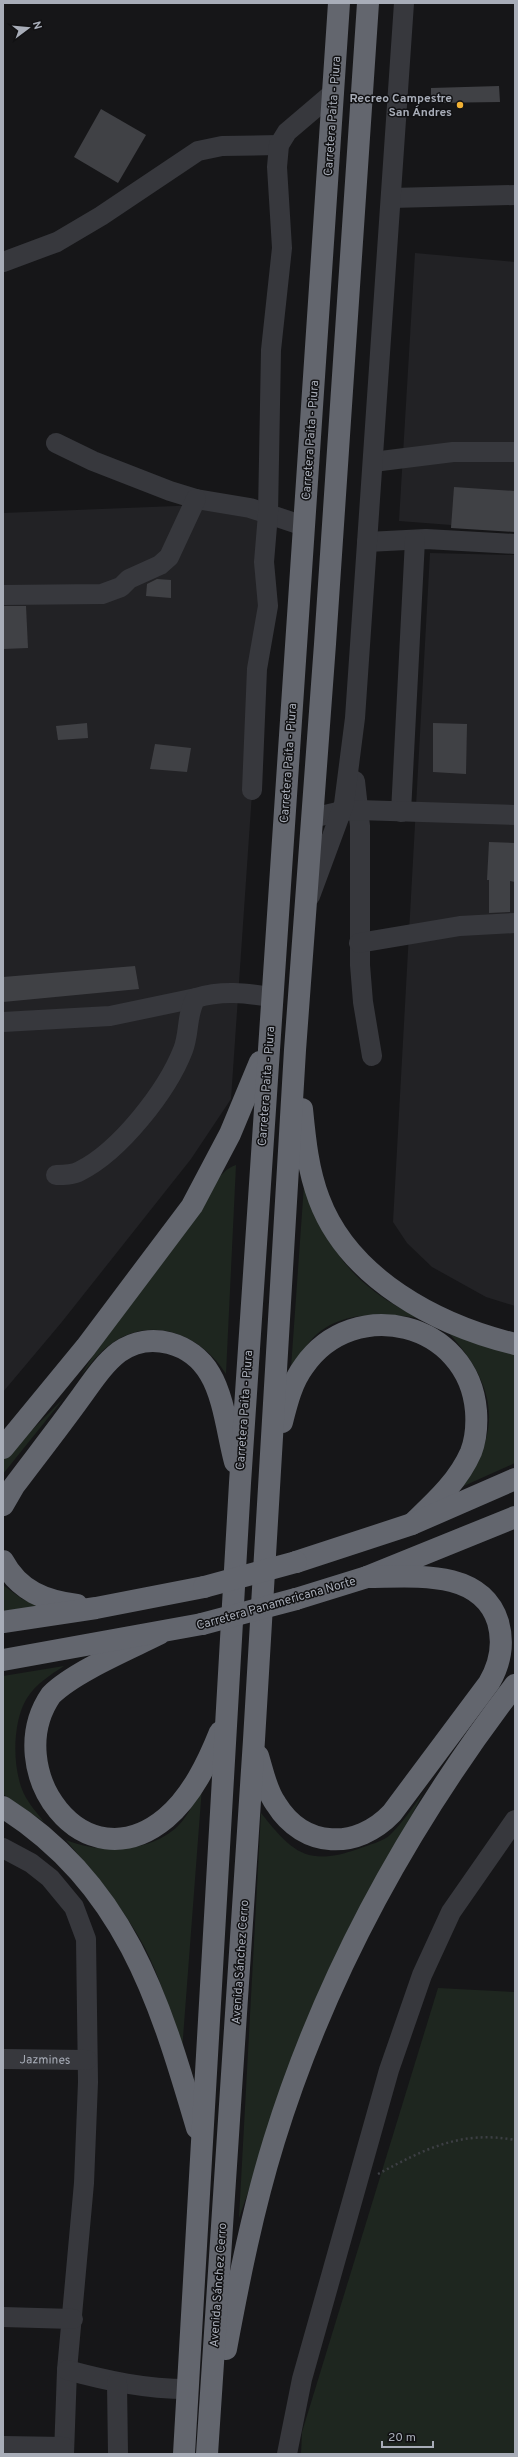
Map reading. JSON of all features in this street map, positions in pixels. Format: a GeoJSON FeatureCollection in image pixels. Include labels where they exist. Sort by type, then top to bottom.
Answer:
{"type":"FeatureCollection","features":[{"type":"Feature","properties":{"kind":"highway","name":"Carretera Paita - Piura"},"geometry":{"type":"LineString","coordinates":[[238,1523],[268,1041],[339,3]]}},
{"type":"Feature","properties":{"kind":"highway"},"geometry":{"type":"LineString","coordinates":[[270,1469],[295,1050],[368,3]]}},
{"type":"Feature","properties":{"kind":"highway"},"geometry":{"type":"LineString","coordinates":[[3,1448],[86,1347],[192,1206],[230,1134],[268,1041]]}},
{"type":"Feature","properties":{"kind":"highway"},"geometry":{"type":"LineString","coordinates":[[295,1050],[306,1148],[311,1176],[327,1216],[340,1239],[371,1272],[413,1303],[458,1326],[515,1344]]}},
{"type":"Feature","properties":{"kind":"highway"},"geometry":{"type":"LineString","coordinates":[[270,1469],[291,1392],[303,1367],[318,1348],[339,1334],[366,1326],[384,1325],[417,1332],[436,1341],[463,1369],[475,1404],[476,1430],[471,1451],[458,1475],[412,1524]]}},
{"type":"Feature","properties":{"kind":"highway"},"geometry":{"type":"LineString","coordinates":[[3,1505],[14,1486],[104,1365],[129,1346],[147,1341],[166,1342],[184,1348],[200,1360],[211,1376],[220,1400],[240,1483]]}},
{"type":"Feature","properties":{"kind":"highway","name":"Avenida Sánchez Cerro"},"geometry":{"type":"LineString","coordinates":[[208,2447],[270,1469]]}},
{"type":"Feature","properties":{"kind":"highway"},"geometry":{"type":"LineString","coordinates":[[3,1622],[96,1608],[204,1588],[296,1562],[412,1524],[515,1479]]}},
{"type":"Feature","properties":{"kind":"highway","name":"Carretera Panamericana Norte"},"geometry":{"type":"LineString","coordinates":[[3,1660],[159,1634],[296,1599],[367,1577],[515,1517]]}},
{"type":"Feature","properties":{"kind":"highway","name":"Avenida Sánchez Cerro"},"geometry":{"type":"LineString","coordinates":[[184,2454],[238,1523]]}},
{"type":"Feature","properties":{"kind":"highway"},"geometry":{"type":"LineString","coordinates":[[3,1561],[16,1580],[38,1596],[62,1603],[96,1608]]}},
{"type":"Feature","properties":{"kind":"highway"},"geometry":{"type":"LineString","coordinates":[[254,1740],[270,1794],[275,1804],[290,1821],[316,1836],[330,1839],[351,1839],[376,1829],[392,1813],[489,1683],[497,1665],[501,1641],[496,1617],[485,1599],[465,1585],[452,1581],[429,1578],[367,1577]]}},
{"type":"Feature","properties":{"kind":"highway"},"geometry":{"type":"LineString","coordinates":[[159,1634],[72,1679],[52,1694],[45,1703],[30,1735],[27,1756],[34,1788],[43,1805],[61,1822],[84,1834],[111,1838],[123,1837],[147,1830],[166,1818],[187,1795],[210,1756],[226,1716]]}},
{"type":"Feature","properties":{"kind":"highway"},"geometry":{"type":"LineString","coordinates":[[208,2447],[238,2286],[260,2192],[286,2103],[319,2017],[345,1958],[394,1867],[466,1751],[515,1685]]}},
{"type":"Feature","properties":{"kind":"highway"},"geometry":{"type":"LineString","coordinates":[[3,1807],[35,1829],[72,1864],[105,1903],[124,1932],[145,1972],[158,2007],[202,2144]]}},
{"type":"Feature","properties":{"kind":"street"},"geometry":{"type":"LineString","coordinates":[[305,908],[350,811],[351,749],[373,462],[404,3]]}},
{"type":"Feature","properties":{"kind":"street"},"geometry":{"type":"LineString","coordinates":[[252,790],[257,669],[268,606],[264,562],[268,514],[271,350],[282,248],[277,167],[280,145],[287,132],[334,92]]}},
{"type":"Feature","properties":{"kind":"street"},"geometry":{"type":"LineString","coordinates":[[3,262],[57,242],[101,216],[198,151],[222,146],[280,145]]}},
{"type":"Feature","properties":{"kind":"street"},"geometry":{"type":"LineString","coordinates":[[391,198],[515,195]]}},
{"type":"Feature","properties":{"kind":"street"},"geometry":{"type":"LineString","coordinates":[[56,443],[93,461],[196,499],[250,508],[304,526]]}},
{"type":"Feature","properties":{"kind":"street"},"geometry":{"type":"LineString","coordinates":[[373,462],[453,452],[515,452]]}},
{"type":"Feature","properties":{"kind":"street"},"geometry":{"type":"LineString","coordinates":[[3,595],[102,594],[121,587],[129,579],[160,565],[169,557],[196,499]]}},
{"type":"Feature","properties":{"kind":"street"},"geometry":{"type":"LineString","coordinates":[[367,542],[415,540],[515,544]]}},
{"type":"Feature","properties":{"kind":"street"},"geometry":{"type":"LineString","coordinates":[[401,812],[415,540]]}},
{"type":"Feature","properties":{"kind":"street"},"geometry":{"type":"LineString","coordinates":[[312,818],[350,811],[515,815]]}},
{"type":"Feature","properties":{"kind":"street"},"geometry":{"type":"LineString","coordinates":[[350,811],[360,826],[359,943],[363,1002],[372,1056]]}},
{"type":"Feature","properties":{"kind":"street"},"geometry":{"type":"LineString","coordinates":[[359,943],[460,926],[515,923]]}},
{"type":"Feature","properties":{"kind":"street"},"geometry":{"type":"LineString","coordinates":[[3,1022],[110,1016],[220,992],[240,992],[272,997]]}},
{"type":"Feature","properties":{"kind":"street"},"geometry":{"type":"LineString","coordinates":[[56,1175],[80,1171],[109,1151],[161,1093],[175,1070],[183,1049],[189,1032],[191,1006],[196,998]]}},
{"type":"Feature","properties":{"kind":"street"},"geometry":{"type":"LineString","coordinates":[[287,2454],[302,2379],[389,2070],[422,1975],[451,1912],[515,1820]]}},
{"type":"Feature","properties":{"kind":"street"},"geometry":{"type":"LineString","coordinates":[[3,1848],[31,1863],[50,1878],[74,1907],[81,1921],[86,1939],[87,1957],[87,2060],[84,2183],[73,2319],[67,2370],[64,2451],[3,2446]]}},
{"type":"Feature","properties":{"kind":"street","name":"Jazmines"},"geometry":{"type":"LineString","coordinates":[[3,2059],[87,2060]]}},
{"type":"Feature","properties":{"kind":"street"},"geometry":{"type":"LineString","coordinates":[[3,2317],[73,2319]]}},
{"type":"Feature","properties":{"kind":"street"},"geometry":{"type":"LineString","coordinates":[[67,2370],[117,2384],[153,2389],[188,2389]]}},
{"type":"Feature","properties":{"kind":"street"},"geometry":{"type":"LineString","coordinates":[[117,2384],[118,2454]]}},
{"type":"Feature","properties":{"kind":"path"},"geometry":{"type":"LineString","coordinates":[[357,2185],[428,2149],[466,2138],[498,2137],[515,2140]]}},
{"type":"Feature","properties":{"kind":"shaded area"},"geometry":{"type":"Polygon","coordinates":[[[415,253],[515,262],[515,530],[399,521],[415,253]]]}},
{"type":"Feature","properties":{"kind":"shaded area"},"geometry":{"type":"Polygon","coordinates":[[[272,502],[231,1099],[191,1159],[61,1323],[3,1392],[3,513],[272,502]]]}},
{"type":"Feature","properties":{"kind":"shaded area"},"geometry":{"type":"Polygon","coordinates":[[[430,553],[515,555],[515,1306],[486,1297],[432,1267],[407,1243],[393,1222],[430,553]]]}},
{"type":"Feature","properties":{"kind":"shaded area"},"geometry":{"type":"Polygon","coordinates":[[[236,1165],[226,1374],[216,1360],[190,1339],[174,1333],[159,1330],[142,1331],[126,1335],[107,1347],[81,1375],[108,1334],[183,1235],[218,1179],[230,1168],[236,1165]]]}},
{"type":"Feature","properties":{"kind":"shaded area"},"geometry":{"type":"Polygon","coordinates":[[[304,1185],[321,1227],[347,1266],[375,1292],[418,1318],[376,1315],[362,1316],[334,1323],[322,1330],[311,1340],[291,1368],[304,1185]]]}},
{"type":"Feature","properties":{"kind":"shaded area"},"geometry":{"type":"Polygon","coordinates":[[[447,1331],[515,1353],[515,1463],[457,1489],[475,1465],[484,1446],[488,1428],[489,1410],[486,1393],[480,1377],[471,1361],[447,1331]]]}},
{"type":"Feature","properties":{"kind":"shaded area"},"geometry":{"type":"Polygon","coordinates":[[[64,1398],[3,1474],[3,1459],[64,1398]]]}},
{"type":"Feature","properties":{"kind":"shaded area"},"geometry":{"type":"Polygon","coordinates":[[[3,1585],[22,1599],[41,1606],[3,1611],[3,1585]]]}},
{"type":"Feature","properties":{"kind":"shaded area"},"geometry":{"type":"Polygon","coordinates":[[[64,1666],[44,1680],[27,1698],[22,1708],[16,1732],[15,1746],[17,1772],[20,1784],[28,1801],[44,1822],[3,1794],[3,1676],[64,1666]]]}},
{"type":"Feature","properties":{"kind":"shaded area"},"geometry":{"type":"Polygon","coordinates":[[[202,1787],[182,2051],[161,1985],[151,1960],[137,1933],[118,1905],[66,1840],[79,1845],[109,1849],[139,1846],[153,1842],[167,1835],[182,1822],[192,1807],[202,1787]]]}},
{"type":"Feature","properties":{"kind":"shaded area"},"geometry":{"type":"Polygon","coordinates":[[[423,1793],[382,1874],[251,2184],[239,2218],[261,1813],[282,1838],[292,1846],[313,1856],[326,1856],[340,1854],[381,1841],[388,1836],[404,1819],[423,1793]]]}},
{"type":"Feature","properties":{"kind":"shaded area"},"geometry":{"type":"Polygon","coordinates":[[[438,1988],[515,1992],[515,2454],[301,2454],[302,2432],[438,1988]]]}},
{"type":"Feature","properties":{"kind":"building"},"geometry":{"type":"Polygon","coordinates":[[[499,86],[500,102],[431,103],[431,88],[499,86]]]}},
{"type":"Feature","properties":{"kind":"building"},"geometry":{"type":"Polygon","coordinates":[[[101,109],[146,135],[118,183],[74,157],[101,109]]]}},
{"type":"Feature","properties":{"kind":"building"},"geometry":{"type":"Polygon","coordinates":[[[454,487],[515,491],[515,532],[451,528],[454,487]]]}},
{"type":"Feature","properties":{"kind":"building"},"geometry":{"type":"Polygon","coordinates":[[[157,579],[171,580],[171,598],[146,596],[147,584],[157,579]]]}},
{"type":"Feature","properties":{"kind":"building"},"geometry":{"type":"Polygon","coordinates":[[[3,606],[26,606],[28,648],[3,649],[3,606]]]}},
{"type":"Feature","properties":{"kind":"building"},"geometry":{"type":"Polygon","coordinates":[[[87,723],[88,738],[58,740],[56,726],[87,723]]]}},
{"type":"Feature","properties":{"kind":"building"},"geometry":{"type":"Polygon","coordinates":[[[433,723],[467,724],[466,774],[433,772],[433,723]]]}},
{"type":"Feature","properties":{"kind":"building"},"geometry":{"type":"Polygon","coordinates":[[[155,744],[191,748],[187,772],[150,769],[155,744]]]}},
{"type":"Feature","properties":{"kind":"building"},"geometry":{"type":"Polygon","coordinates":[[[489,842],[515,843],[515,882],[510,881],[510,912],[489,913],[489,880],[487,880],[489,842]]]}},
{"type":"Feature","properties":{"kind":"building"},"geometry":{"type":"Polygon","coordinates":[[[135,966],[139,989],[3,1002],[3,977],[135,966]]]}},
{"type":"Feature","properties":{"kind":"place","name":"Recreo Campestre San Ándres"},"geometry":{"type":"Point","coordinates":[460,105]}}]}
